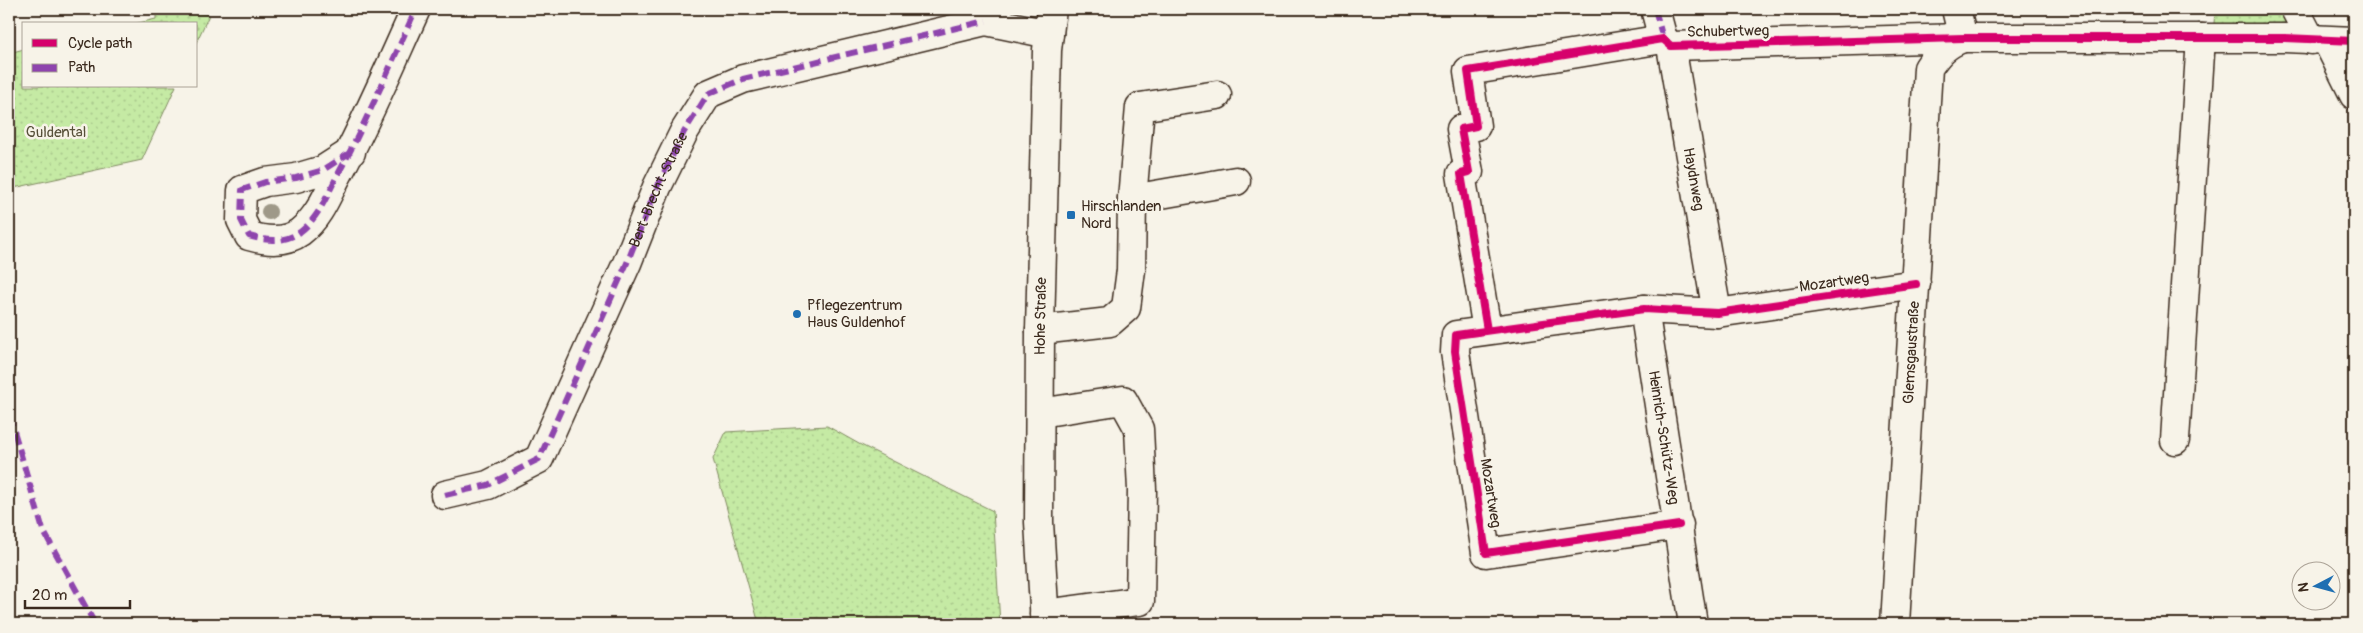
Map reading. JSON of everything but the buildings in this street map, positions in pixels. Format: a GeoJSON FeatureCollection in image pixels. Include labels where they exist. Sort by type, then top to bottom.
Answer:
{"type":"FeatureCollection","features":[{"type":"Feature","properties":{"kind":"street"},"geometry":{"type":"LineString","coordinates":[[350,152],[416,9]]}},
{"type":"Feature","properties":{"kind":"street","name":"Haydnweg"},"geometry":{"type":"LineString","coordinates":[[1655,9],[1667,43],[1717,313]]}},
{"type":"Feature","properties":{"kind":"street"},"geometry":{"type":"LineString","coordinates":[[1956,9],[1963,38]]}},
{"type":"Feature","properties":{"kind":"street"},"geometry":{"type":"LineString","coordinates":[[2296,9],[2319,40],[2354,95]]}},
{"type":"Feature","properties":{"kind":"street"},"geometry":{"type":"LineString","coordinates":[[984,15],[1050,21]]}},
{"type":"Feature","properties":{"kind":"street","name":"Bert-Brecht-Straße"},"geometry":{"type":"LineString","coordinates":[[446,495],[488,485],[539,459],[627,262],[657,187],[684,132],[708,94],[743,79],[984,15]]}},
{"type":"Feature","properties":{"kind":"street","name":"Hohe Straße"},"geometry":{"type":"LineString","coordinates":[[1045,619],[1039,522],[1040,330],[1050,21]]}},
{"type":"Feature","properties":{"kind":"street","name":"Schubertweg"},"geometry":{"type":"LineString","coordinates":[[1487,330],[1461,174],[1469,172],[1462,129],[1476,126],[1468,71],[1667,43],[1963,38],[2201,38],[2354,41]]}},
{"type":"Feature","properties":{"kind":"street","name":"Glemsgaustraße"},"geometry":{"type":"LineString","coordinates":[[1895,624],[1928,68],[1937,54],[1949,43],[1963,38]]}},
{"type":"Feature","properties":{"kind":"street"},"geometry":{"type":"LineString","coordinates":[[2175,440],[2201,38]]}},
{"type":"Feature","properties":{"kind":"street"},"geometry":{"type":"LineString","coordinates":[[1040,330],[1110,322],[1126,308],[1131,270],[1132,199],[1140,107],[1217,94]]}},
{"type":"Feature","properties":{"kind":"street"},"geometry":{"type":"LineString","coordinates":[[1132,199],[1236,181]]}},
{"type":"Feature","properties":{"kind":"street","name":"Mozartweg"},"geometry":{"type":"LineString","coordinates":[[1679,525],[1486,553],[1455,352],[1456,335],[1644,309],[1717,313],[1916,284]]}},
{"type":"Feature","properties":{"kind":"street","name":"Heinrich-Schütz-Weg"},"geometry":{"type":"LineString","coordinates":[[1644,309],[1693,624]]}},
{"type":"Feature","properties":{"kind":"street"},"geometry":{"type":"LineString","coordinates":[[1040,413],[1123,400],[1139,429],[1142,490],[1140,601],[1045,619]]}},
{"type":"Feature","properties":{"kind":"green space"},"geometry":{"type":"Polygon","coordinates":[[[156,9],[182,9],[209,15],[198,39],[198,22],[143,22],[156,19],[156,9]]]}},
{"type":"Feature","properties":{"kind":"green space"},"geometry":{"type":"Polygon","coordinates":[[[2215,9],[2286,9],[2285,38],[2213,38],[2215,9]]]}},
{"type":"Feature","properties":{"kind":"green space","name":"Guldental"},"geometry":{"type":"Polygon","coordinates":[[[22,50],[22,88],[175,88],[142,160],[9,189],[9,53],[22,50]]]}},
{"type":"Feature","properties":{"kind":"green space"},"geometry":{"type":"Polygon","coordinates":[[[827,426],[993,511],[1000,624],[759,624],[713,459],[726,432],[827,426]]]}},
{"type":"Feature","properties":{"kind":"marked path"},"geometry":{"type":"LineString","coordinates":[[351,152],[323,170],[296,178],[265,182],[242,190],[241,220],[249,236],[269,240],[288,238],[300,232],[317,214],[325,200],[336,178],[347,157],[358,136],[416,9]]}},
{"type":"Feature","properties":{"kind":"marked path"},"geometry":{"type":"LineString","coordinates":[[1655,9],[1663,39]]}},
{"type":"Feature","properties":{"kind":"marked path"},"geometry":{"type":"LineString","coordinates":[[445,495],[488,485],[539,459],[627,263],[657,187],[684,132],[708,94],[743,79],[986,21]]}},
{"type":"Feature","properties":{"kind":"marked path"},"geometry":{"type":"LineString","coordinates":[[9,414],[43,530],[95,624]]}},
{"type":"Feature","properties":{"kind":"cycle path"},"geometry":{"type":"LineString","coordinates":[[1487,330],[1461,174],[1469,172],[1461,129],[1476,126],[1468,71],[1663,39],[1671,46],[1963,38],[2285,38],[2354,41]]}},
{"type":"Feature","properties":{"kind":"cycle path"},"geometry":{"type":"LineString","coordinates":[[1679,525],[1486,553],[1455,352],[1456,335],[1644,309],[1717,313],[1916,284]]}},
{"type":"Feature","properties":{"kind":"place","name":"Hirschlanden Nord"},"geometry":{"type":"Point","coordinates":[1071,215]}},
{"type":"Feature","properties":{"kind":"place","name":"Pflegezentrum Haus Guldenhof"},"geometry":{"type":"Point","coordinates":[797,314]}}]}
